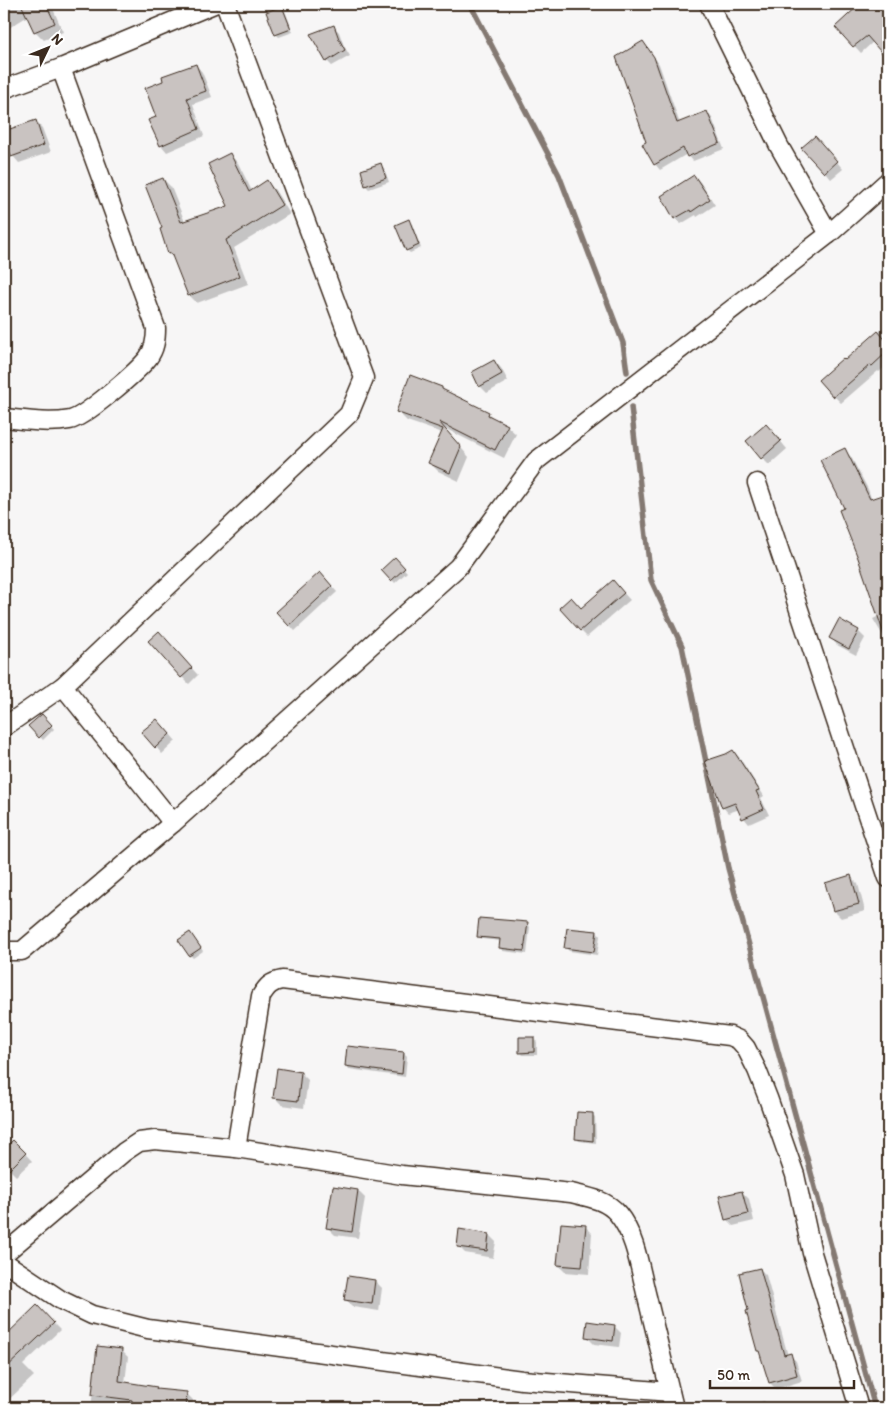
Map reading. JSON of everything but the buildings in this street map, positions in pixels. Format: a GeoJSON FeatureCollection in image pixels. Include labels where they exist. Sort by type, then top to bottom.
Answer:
{"type":"FeatureCollection","features":[{"type":"Feature","properties":{"kind":"street"},"geometry":{"type":"LineString","coordinates":[[4,89],[61,68],[214,4]]}},
{"type":"Feature","properties":{"kind":"street"},"geometry":{"type":"LineString","coordinates":[[4,727],[63,686],[349,414],[364,378],[225,4]]}},
{"type":"Feature","properties":{"kind":"street"},"geometry":{"type":"LineString","coordinates":[[709,4],[779,146],[829,234]]}},
{"type":"Feature","properties":{"kind":"street"},"geometry":{"type":"LineString","coordinates":[[4,418],[49,422],[72,420],[92,409],[148,358],[155,344],[156,328],[61,68]]}},
{"type":"Feature","properties":{"kind":"street"},"geometry":{"type":"LineString","coordinates":[[4,951],[22,951],[173,823],[458,567],[536,461],[829,234],[888,181]]}},
{"type":"Feature","properties":{"kind":"street"},"geometry":{"type":"LineString","coordinates":[[757,483],[888,878]]}},
{"type":"Feature","properties":{"kind":"street"},"geometry":{"type":"LineString","coordinates":[[63,686],[173,823]]}},
{"type":"Feature","properties":{"kind":"street"},"geometry":{"type":"LineString","coordinates":[[236,1148],[261,996],[267,986],[273,981],[282,980],[730,1036],[739,1040],[746,1048],[757,1070],[795,1175],[812,1253],[859,1408]]}},
{"type":"Feature","properties":{"kind":"street"},"geometry":{"type":"LineString","coordinates":[[4,1254],[124,1152],[139,1142],[155,1140],[236,1148],[402,1175],[571,1193],[605,1203],[618,1213],[626,1226],[636,1253],[672,1400],[148,1329],[92,1315],[60,1300],[4,1262]]}},
{"type":"Feature","properties":{"kind":"waterway"},"geometry":{"type":"LineString","coordinates":[[470,4],[559,175],[623,343],[627,372]]}},
{"type":"Feature","properties":{"kind":"waterway"},"geometry":{"type":"LineString","coordinates":[[631,407],[651,580],[682,646],[728,868],[875,1408]]}}]}
